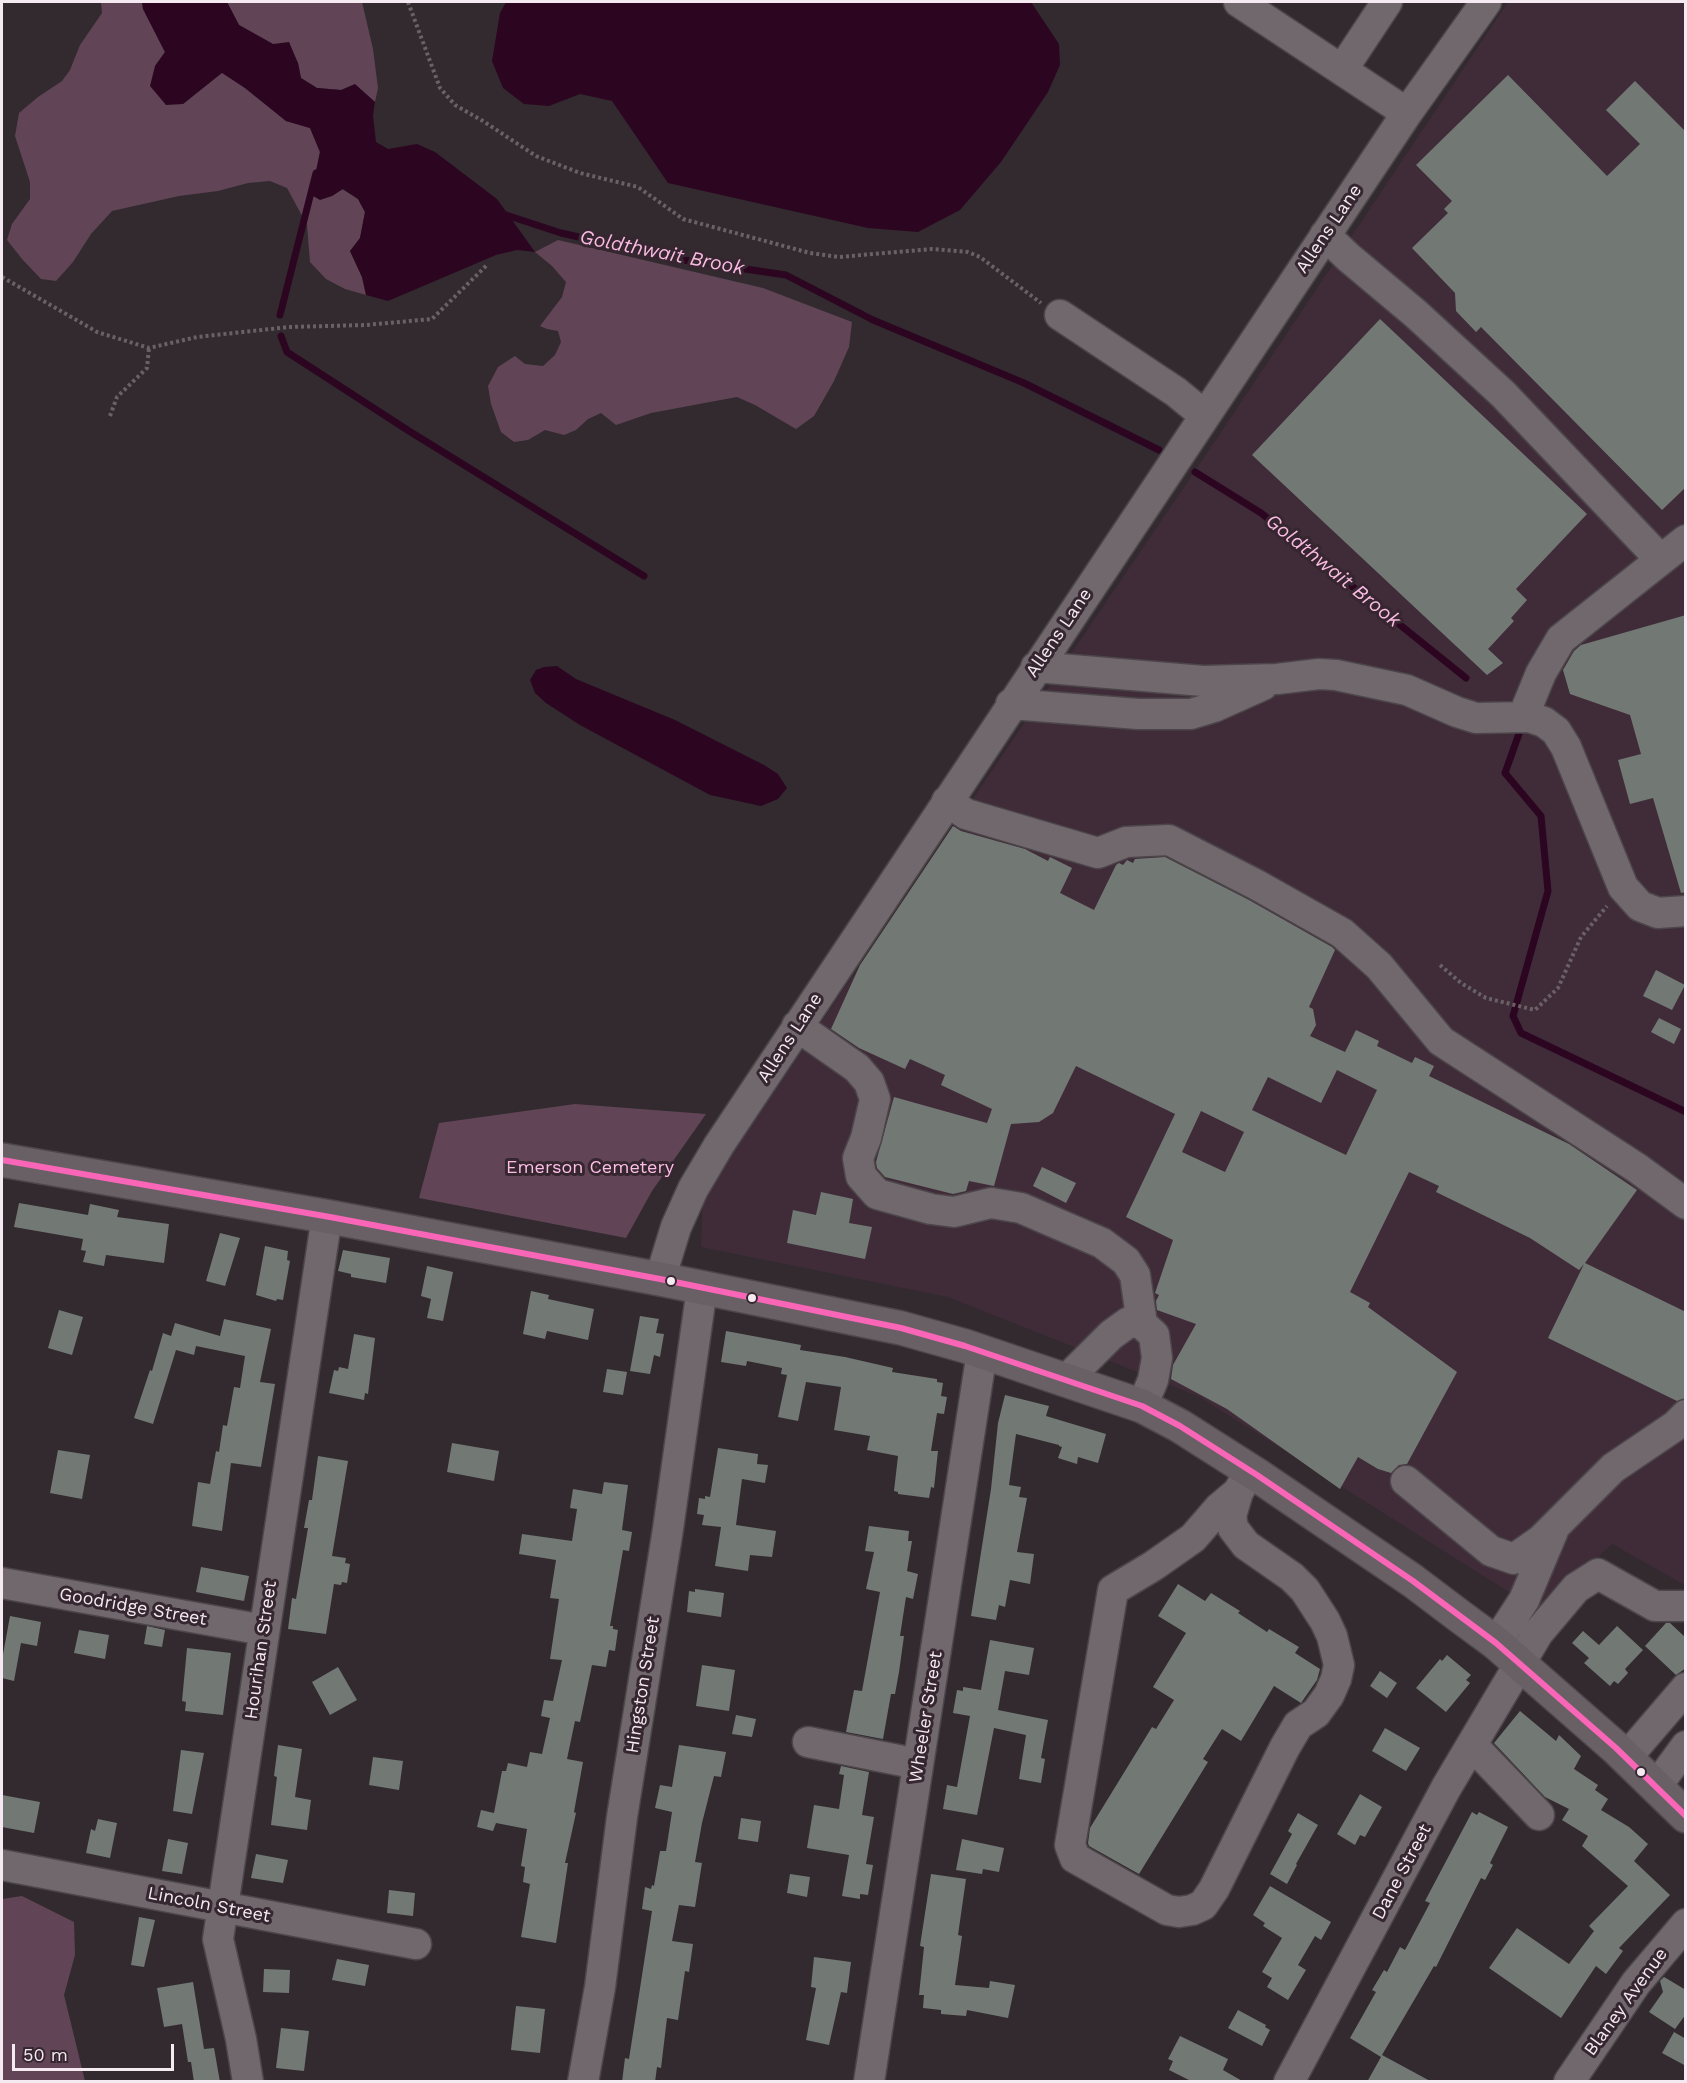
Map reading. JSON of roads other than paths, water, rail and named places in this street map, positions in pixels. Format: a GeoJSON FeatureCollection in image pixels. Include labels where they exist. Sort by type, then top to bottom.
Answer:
{"type":"FeatureCollection","features":[{"type":"Feature","properties":{"kind":"main road"},"geometry":{"type":"LineString","coordinates":[[2,1160],[327,1216],[660,1279],[902,1328],[982,1352],[1142,1406],[1180,1426],[1244,1481],[1413,1581],[1508,1654],[1626,1758],[1686,1816]]}},
{"type":"Feature","properties":{"kind":"street"},"geometry":{"type":"LineString","coordinates":[[1239,2],[1407,112]]}},
{"type":"Feature","properties":{"kind":"street"},"geometry":{"type":"LineString","coordinates":[[1342,70],[1387,2]]}},
{"type":"Feature","properties":{"kind":"street","name":"Allens Lane"},"geometry":{"type":"LineString","coordinates":[[660,1279],[676,1227],[693,1189],[797,1026],[1407,112],[1486,2]]}},
{"type":"Feature","properties":{"kind":"street"},"geometry":{"type":"LineString","coordinates":[[1325,235],[1503,394],[1661,560]]}},
{"type":"Feature","properties":{"kind":"street"},"geometry":{"type":"LineString","coordinates":[[1060,315],[1176,392],[1204,415]]}},
{"type":"Feature","properties":{"kind":"street"},"geometry":{"type":"LineString","coordinates":[[1523,717],[1540,673],[1562,639],[1686,540]]}},
{"type":"Feature","properties":{"kind":"street"},"geometry":{"type":"LineString","coordinates":[[1036,667],[1203,681],[1336,675],[1407,690],[1456,712],[1476,718],[1523,717],[1544,722],[1556,731],[1566,747],[1623,887],[1640,906],[1649,910],[1658,913],[1686,911]]}},
{"type":"Feature","properties":{"kind":"street"},"geometry":{"type":"LineString","coordinates":[[1011,704],[1138,714],[1191,714],[1214,707],[1277,679]]}},
{"type":"Feature","properties":{"kind":"street"},"geometry":{"type":"LineString","coordinates":[[947,801],[966,814],[1098,852],[1126,842],[1168,840],[1257,885],[1342,933],[1379,966],[1441,1041],[1637,1168],[1686,1204]]}},
{"type":"Feature","properties":{"kind":"street"},"geometry":{"type":"LineString","coordinates":[[797,1026],[857,1068],[869,1082],[875,1099],[866,1138],[858,1158],[861,1176],[876,1194],[931,1209],[954,1212],[991,1203],[1021,1208],[1102,1243],[1126,1261],[1135,1275],[1142,1324]]}},
{"type":"Feature","properties":{"kind":"street","name":"Hourihan Street"},"geometry":{"type":"LineString","coordinates":[[248,2082],[241,2039],[218,1939],[327,1216]]}},
{"type":"Feature","properties":{"kind":"street","name":"Hingston Street"},"geometry":{"type":"LineString","coordinates":[[584,2082],[600,1987],[621,1817],[668,1529],[702,1288]]}},
{"type":"Feature","properties":{"kind":"street"},"geometry":{"type":"LineString","coordinates":[[1065,1381],[1111,1335],[1129,1322],[1142,1324],[1154,1335],[1157,1358],[1153,1380],[1142,1406]]}},
{"type":"Feature","properties":{"kind":"street","name":"Wheeler Street"},"geometry":{"type":"LineString","coordinates":[[869,2082],[982,1352]]}},
{"type":"Feature","properties":{"kind":"street"},"geometry":{"type":"LineString","coordinates":[[1406,1481],[1491,1551],[1514,1559],[1540,1540],[1613,1468],[1675,1426],[1686,1415]]}},
{"type":"Feature","properties":{"kind":"street"},"geometry":{"type":"LineString","coordinates":[[1244,1481],[1231,1516],[1233,1528],[1246,1545],[1292,1577],[1305,1590],[1332,1636],[1339,1665],[1329,1695],[1316,1713],[1298,1725],[1285,1747],[1214,1889],[1203,1905],[1179,1912],[1167,1910],[1075,1857],[1070,1845],[1113,1590],[1193,1538],[1244,1481]]}},
{"type":"Feature","properties":{"kind":"street"},"geometry":{"type":"LineString","coordinates":[[1508,1654],[1524,1600],[1556,1525]]}},
{"type":"Feature","properties":{"kind":"street"},"geometry":{"type":"LineString","coordinates":[[1508,1654],[1538,1634],[1576,1588],[1598,1574],[1655,1606],[1686,1606]]}},
{"type":"Feature","properties":{"kind":"street","name":"Goodridge Street"},"geometry":{"type":"LineString","coordinates":[[2,1583],[264,1630]]}},
{"type":"Feature","properties":{"kind":"street","name":"Dane Street"},"geometry":{"type":"LineString","coordinates":[[1289,2082],[1472,1745],[1508,1654]]}},
{"type":"Feature","properties":{"kind":"street"},"geometry":{"type":"LineString","coordinates":[[1626,1758],[1686,1688]]}},
{"type":"Feature","properties":{"kind":"street"},"geometry":{"type":"LineString","coordinates":[[808,1742],[918,1764]]}},
{"type":"Feature","properties":{"kind":"street"},"geometry":{"type":"LineString","coordinates":[[1472,1745],[1539,1815]]}},
{"type":"Feature","properties":{"kind":"street"},"geometry":{"type":"LineString","coordinates":[[1656,1787],[1686,1746]]}},
{"type":"Feature","properties":{"kind":"street","name":"Lincoln Street"},"geometry":{"type":"LineString","coordinates":[[2,1865],[416,1944]]}},
{"type":"Feature","properties":{"kind":"street","name":"Blaney Avenue"},"geometry":{"type":"LineString","coordinates":[[1569,2082],[1636,1983],[1686,1924]]}},
{"type":"Feature","properties":{"kind":"waterway"},"geometry":{"type":"LineString","coordinates":[[280,315],[316,173]]}},
{"type":"Feature","properties":{"kind":"waterway","name":"Goldthwait Brook"},"geometry":{"type":"LineString","coordinates":[[503,214],[561,233],[677,259],[786,275],[873,320],[1024,383],[1159,450]]}},
{"type":"Feature","properties":{"kind":"waterway"},"geometry":{"type":"LineString","coordinates":[[281,336],[287,352],[409,431],[644,576]]}},
{"type":"Feature","properties":{"kind":"waterway","name":"Goldthwait Brook"},"geometry":{"type":"LineString","coordinates":[[1195,472],[1261,513],[1466,678]]}},
{"type":"Feature","properties":{"kind":"waterway","name":"Goldthwait Brook"},"geometry":{"type":"LineString","coordinates":[[1521,728],[1505,773],[1541,816],[1548,891],[1513,1016],[1521,1033],[1686,1112]]}},
{"type":"Feature","properties":{"kind":"park label","name":"Emerson Cemetery"},"geometry":{"type":"Point","coordinates":[590,1168]}}]}
